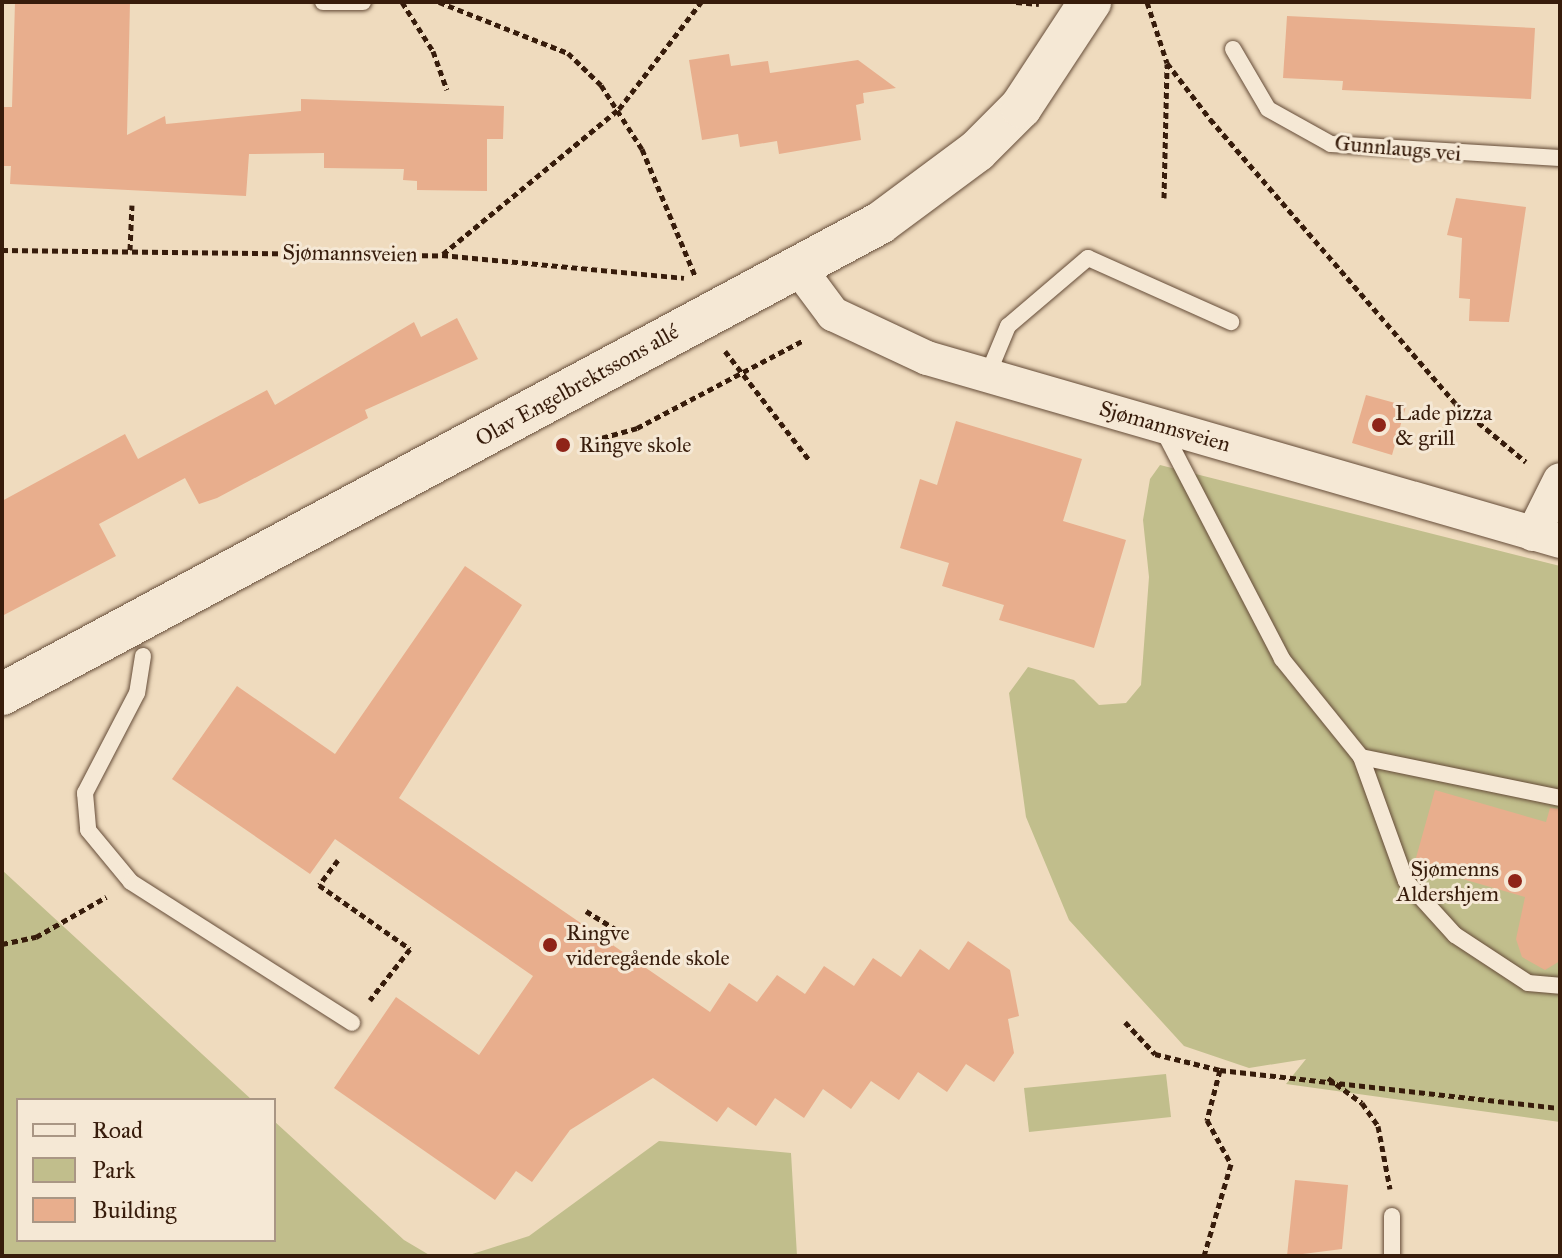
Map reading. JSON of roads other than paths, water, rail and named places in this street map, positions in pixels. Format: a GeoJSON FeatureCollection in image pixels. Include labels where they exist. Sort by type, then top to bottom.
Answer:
{"type":"FeatureCollection","features":[{"type":"Feature","properties":{"kind":"street","name":"Olav Engelbrektssons allé"},"geometry":{"type":"LineString","coordinates":[[2,694],[880,223],[977,151],[1021,107],[1090,2]]}},
{"type":"Feature","properties":{"kind":"street","name":"Sjømannsveien"},"geometry":{"type":"LineString","coordinates":[[798,267],[816,298],[859,330],[988,374],[1547,538]]}},
{"type":"Feature","properties":{"kind":"street"},"geometry":{"type":"LineString","coordinates":[[1547,538],[1550,476]]}},
{"type":"Feature","properties":{"kind":"lane"},"geometry":{"type":"LineString","coordinates":[[323,2],[363,2]]}},
{"type":"Feature","properties":{"kind":"lane","name":"Gunnlaugs vei"},"geometry":{"type":"LineString","coordinates":[[1233,49],[1268,109],[1331,144],[1560,158]]}},
{"type":"Feature","properties":{"kind":"lane"},"geometry":{"type":"LineString","coordinates":[[988,374],[1008,326],[1088,258],[1231,322]]}},
{"type":"Feature","properties":{"kind":"lane"},"geometry":{"type":"LineString","coordinates":[[1160,425],[1282,659],[1361,757],[1406,881],[1455,935],[1528,983],[1560,986]]}},
{"type":"Feature","properties":{"kind":"lane"},"geometry":{"type":"LineString","coordinates":[[143,656],[137,693],[85,793],[88,830],[131,882],[352,1023]]}},
{"type":"Feature","properties":{"kind":"lane"},"geometry":{"type":"LineString","coordinates":[[1361,757],[1560,798]]}},
{"type":"Feature","properties":{"kind":"lane"},"geometry":{"type":"LineString","coordinates":[[1392,1216],[1392,1256]]}},
{"type":"Feature","properties":{"kind":"place","name":"Lade pizza & grill"},"geometry":{"type":"Point","coordinates":[1379,425]}},
{"type":"Feature","properties":{"kind":"place","name":"Ringve skole"},"geometry":{"type":"Point","coordinates":[563,445]}},
{"type":"Feature","properties":{"kind":"place","name":"Sjømenns Aldershjem"},"geometry":{"type":"Point","coordinates":[1515,881]}},
{"type":"Feature","properties":{"kind":"place","name":"Ringve videregående skole"},"geometry":{"type":"Point","coordinates":[550,945]}}]}
